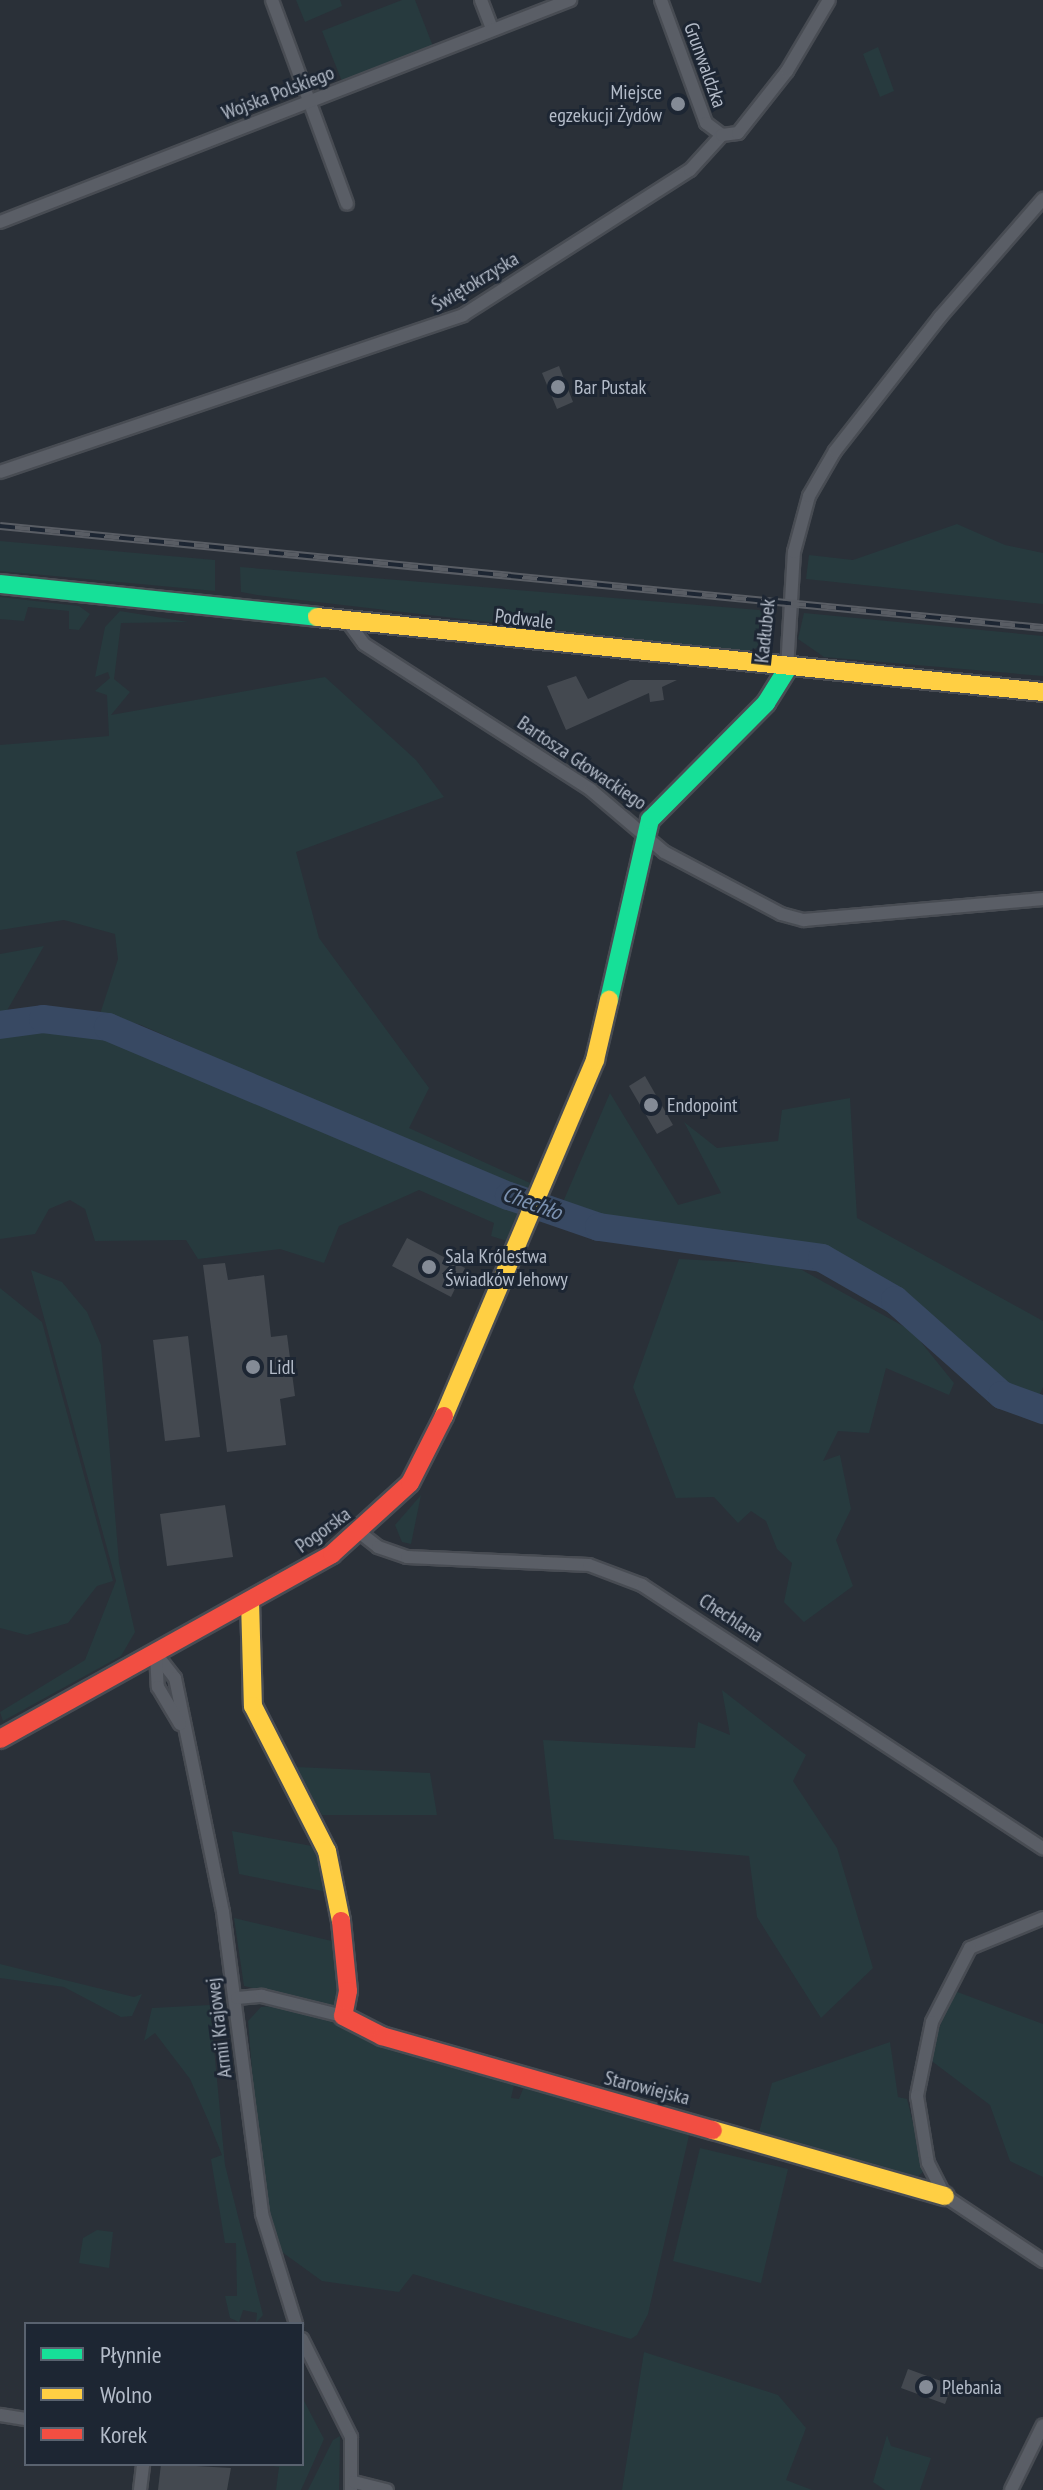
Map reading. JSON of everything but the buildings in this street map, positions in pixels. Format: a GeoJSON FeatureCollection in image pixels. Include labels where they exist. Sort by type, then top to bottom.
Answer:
{"type":"FeatureCollection","features":[{"type":"Feature","properties":{"kind":"street"},"geometry":{"type":"LineString","coordinates":[[272,0],[347,204]]}},
{"type":"Feature","properties":{"kind":"street"},"geometry":{"type":"LineString","coordinates":[[481,0],[492,29]]}},
{"type":"Feature","properties":{"kind":"street","name":"Wojska Polskiego"},"geometry":{"type":"LineString","coordinates":[[0,222],[570,0]]}},
{"type":"Feature","properties":{"kind":"street","name":"Grunwaldzka"},"geometry":{"type":"LineString","coordinates":[[661,0],[706,123],[722,135]]}},
{"type":"Feature","properties":{"kind":"street","name":"Świętokrzyska"},"geometry":{"type":"LineString","coordinates":[[0,472],[452,321],[690,170],[722,135],[734,136],[754,118],[829,0]]}},
{"type":"Feature","properties":{"kind":"street","name":"Kadłubek"},"geometry":{"type":"LineString","coordinates":[[549,1181],[602,1036],[647,832],[661,808],[766,703],[787,669],[794,552],[809,496],[835,451],[940,317],[1043,199]]}},
{"type":"Feature","properties":{"kind":"street","name":"Podwale"},"geometry":{"type":"LineString","coordinates":[[0,584],[787,669],[1043,692]]}},
{"type":"Feature","properties":{"kind":"street","name":"Bartosza Głowackiego"},"geometry":{"type":"LineString","coordinates":[[348,622],[364,644],[647,832],[664,852],[781,914],[804,920],[1043,899]]}},
{"type":"Feature","properties":{"kind":"street","name":"Pogorska"},"geometry":{"type":"LineString","coordinates":[[0,1739],[332,1554],[410,1483],[437,1439],[549,1181]]}},
{"type":"Feature","properties":{"kind":"street","name":"Chechlana"},"geometry":{"type":"LineString","coordinates":[[359,1532],[378,1547],[407,1557],[563,1562],[629,1578],[1043,1848]]}},
{"type":"Feature","properties":{"kind":"street"},"geometry":{"type":"LineString","coordinates":[[250,1601],[253,1706],[327,1851],[339,1899],[348,1991],[343,2016]]}},
{"type":"Feature","properties":{"kind":"street","name":"Armii Krajowej"},"geometry":{"type":"LineString","coordinates":[[156,1654],[158,1687],[182,1727]]}},
{"type":"Feature","properties":{"kind":"street","name":"Armii Krajowej"},"geometry":{"type":"LineString","coordinates":[[156,1654],[175,1678],[182,1727],[237,1998],[260,2204],[295,2322]]}},
{"type":"Feature","properties":{"kind":"street"},"geometry":{"type":"LineString","coordinates":[[1043,1918],[970,1948],[932,2022],[917,2096],[919,2131],[945,2196],[1043,2261]]}},
{"type":"Feature","properties":{"kind":"street","name":"Starowiejska"},"geometry":{"type":"LineString","coordinates":[[237,1998],[262,1996],[343,2016],[382,2036],[945,2196]]}},
{"type":"Feature","properties":{"kind":"street"},"geometry":{"type":"LineString","coordinates":[[304,2343],[351,2437],[352,2486],[387,2490]]}},
{"type":"Feature","properties":{"kind":"street"},"geometry":{"type":"LineString","coordinates":[[0,2415],[24,2419]]}},
{"type":"Feature","properties":{"kind":"street"},"geometry":{"type":"LineString","coordinates":[[1011,2490],[1043,2425]]}},
{"type":"Feature","properties":{"kind":"street"},"geometry":{"type":"LineString","coordinates":[[140,2490],[143,2466]]}},
{"type":"Feature","properties":{"kind":"green space"},"geometry":{"type":"Polygon","coordinates":[[[296,0],[340,0],[342,6],[305,22],[296,0]]]}},
{"type":"Feature","properties":{"kind":"green space"},"geometry":{"type":"Polygon","coordinates":[[[402,0],[415,0],[434,49],[343,84],[322,31],[402,0]]]}},
{"type":"Feature","properties":{"kind":"green space"},"geometry":{"type":"Polygon","coordinates":[[[878,47],[894,91],[880,97],[863,54],[878,47]]]}},
{"type":"Feature","properties":{"kind":"green space"},"geometry":{"type":"Polygon","coordinates":[[[957,524],[1005,545],[1043,553],[1043,604],[806,579],[809,555],[853,560],[957,524]]]}},
{"type":"Feature","properties":{"kind":"green space"},"geometry":{"type":"Polygon","coordinates":[[[0,541],[215,560],[215,591],[0,571],[0,541]]]}},
{"type":"Feature","properties":{"kind":"green space"},"geometry":{"type":"Polygon","coordinates":[[[240,567],[759,610],[772,614],[771,643],[745,652],[257,595],[241,592],[240,567]]]}},
{"type":"Feature","properties":{"kind":"green space"},"geometry":{"type":"Polygon","coordinates":[[[0,597],[79,606],[90,614],[79,630],[69,629],[69,611],[28,607],[24,621],[0,619],[0,597]]]}},
{"type":"Feature","properties":{"kind":"green space"},"geometry":{"type":"Polygon","coordinates":[[[120,611],[188,622],[121,623],[114,679],[130,692],[111,715],[325,677],[416,760],[444,797],[296,852],[319,938],[429,1088],[409,1128],[530,1183],[526,1194],[141,1025],[100,1014],[118,959],[115,934],[64,920],[0,930],[0,745],[109,736],[107,695],[95,691],[110,678],[108,672],[95,677],[105,627],[120,611]]]}},
{"type":"Feature","properties":{"kind":"green space"},"geometry":{"type":"Polygon","coordinates":[[[804,613],[1043,636],[1043,676],[824,657],[798,639],[804,613]]]}},
{"type":"Feature","properties":{"kind":"green space"},"geometry":{"type":"Polygon","coordinates":[[[44,946],[5,1014],[0,1015],[0,954],[44,946]]]}},
{"type":"Feature","properties":{"kind":"green space"},"geometry":{"type":"Polygon","coordinates":[[[39,1027],[108,1035],[491,1198],[518,1214],[507,1241],[491,1236],[494,1223],[419,1190],[339,1226],[324,1263],[280,1249],[198,1259],[186,1240],[95,1241],[85,1209],[70,1200],[49,1209],[35,1234],[0,1239],[0,1035],[39,1027]]]}},
{"type":"Feature","properties":{"kind":"green space"},"geometry":{"type":"Polygon","coordinates":[[[610,1093],[678,1205],[721,1193],[684,1122],[717,1148],[778,1141],[782,1110],[850,1098],[857,1218],[1043,1321],[1043,1387],[1037,1400],[981,1373],[885,1287],[821,1250],[611,1226],[560,1209],[610,1093]]]}},
{"type":"Feature","properties":{"kind":"green space"},"geometry":{"type":"Polygon","coordinates":[[[679,1259],[793,1265],[912,1331],[954,1383],[949,1395],[886,1368],[869,1433],[838,1431],[823,1461],[840,1455],[851,1509],[836,1540],[853,1586],[804,1622],[784,1602],[792,1563],[777,1549],[766,1521],[751,1511],[738,1523],[714,1497],[676,1498],[633,1387],[679,1259]]]}},
{"type":"Feature","properties":{"kind":"green space"},"geometry":{"type":"Polygon","coordinates":[[[31,1270],[62,1282],[87,1312],[101,1345],[119,1563],[135,1632],[121,1656],[3,1721],[0,1712],[85,1660],[116,1581],[31,1270]]]}},
{"type":"Feature","properties":{"kind":"green space"},"geometry":{"type":"Polygon","coordinates":[[[0,1288],[42,1322],[113,1581],[97,1586],[68,1623],[27,1635],[0,1628],[0,1288]]]}},
{"type":"Feature","properties":{"kind":"green space"},"geometry":{"type":"Polygon","coordinates":[[[421,1495],[411,1544],[402,1542],[395,1525],[421,1495]]]}},
{"type":"Feature","properties":{"kind":"green space"},"geometry":{"type":"Polygon","coordinates":[[[722,1690],[806,1755],[793,1781],[837,1848],[873,1968],[821,2018],[757,1917],[749,1856],[554,1839],[543,1740],[695,1748],[698,1722],[730,1735],[722,1690]]]}},
{"type":"Feature","properties":{"kind":"green space"},"geometry":{"type":"Polygon","coordinates":[[[296,1767],[430,1773],[437,1815],[322,1815],[296,1767]]]}},
{"type":"Feature","properties":{"kind":"green space"},"geometry":{"type":"Polygon","coordinates":[[[232,1831],[317,1847],[332,1893],[239,1874],[232,1831]]]}},
{"type":"Feature","properties":{"kind":"green space"},"geometry":{"type":"Polygon","coordinates":[[[234,1918],[336,1942],[340,2001],[333,2007],[244,1986],[234,1918]]]}},
{"type":"Feature","properties":{"kind":"green space"},"geometry":{"type":"Polygon","coordinates":[[[0,1964],[134,1997],[142,1994],[132,2016],[121,2017],[64,1987],[0,1978],[0,1964]]]}},
{"type":"Feature","properties":{"kind":"green space"},"geometry":{"type":"Polygon","coordinates":[[[952,1990],[1043,2024],[1043,2177],[1010,2161],[990,2105],[929,2059],[952,1990]]]}},
{"type":"Feature","properties":{"kind":"green space"},"geometry":{"type":"Polygon","coordinates":[[[210,2005],[225,2165],[263,2315],[257,2322],[257,2313],[243,2310],[239,2322],[230,2318],[225,2296],[237,2296],[236,2243],[225,2243],[211,2159],[222,2155],[190,2079],[155,2033],[144,2041],[152,2008],[210,2005]]]}},
{"type":"Feature","properties":{"kind":"green space"},"geometry":{"type":"Polygon","coordinates":[[[272,2006],[345,2023],[433,2062],[515,2081],[511,2098],[519,2099],[525,2084],[690,2131],[648,2314],[637,2335],[631,2339],[413,2274],[399,2292],[322,2281],[282,2252],[262,2196],[248,2021],[261,2007],[272,2006]]]}},
{"type":"Feature","properties":{"kind":"green space"},"geometry":{"type":"Polygon","coordinates":[[[890,2042],[898,2097],[907,2099],[925,2170],[913,2181],[759,2132],[772,2083],[890,2042]]]}},
{"type":"Feature","properties":{"kind":"green space"},"geometry":{"type":"Polygon","coordinates":[[[700,2148],[788,2169],[761,2283],[673,2261],[700,2148]]]}},
{"type":"Feature","properties":{"kind":"green space"},"geometry":{"type":"Polygon","coordinates":[[[97,2230],[113,2232],[109,2268],[79,2263],[83,2238],[97,2230]]]}},
{"type":"Feature","properties":{"kind":"green space"},"geometry":{"type":"Polygon","coordinates":[[[644,2352],[778,2395],[806,2428],[786,2480],[812,2490],[622,2490],[644,2352]]]}},
{"type":"Feature","properties":{"kind":"green space"},"geometry":{"type":"Polygon","coordinates":[[[304,2401],[324,2439],[301,2490],[276,2490],[279,2467],[272,2466],[304,2466],[304,2401]]]}},
{"type":"Feature","properties":{"kind":"green space"},"geometry":{"type":"Polygon","coordinates":[[[887,2435],[891,2446],[931,2458],[920,2490],[885,2490],[873,2482],[887,2435]]]}},
{"type":"Feature","properties":{"kind":"green space"},"geometry":{"type":"Polygon","coordinates":[[[340,2436],[339,2490],[308,2490],[333,2440],[340,2436]]]}},
{"type":"Feature","properties":{"kind":"waterway","name":"Chechło"},"geometry":{"type":"LineString","coordinates":[[0,1025],[43,1019],[108,1027],[509,1196],[599,1227],[822,1258],[895,1300],[1002,1395],[1043,1410]]}},
{"type":"Feature","properties":{"kind":"railway"},"geometry":{"type":"LineString","coordinates":[[0,526],[1043,628]]}},
{"type":"Feature","properties":{"kind":"traffic: fast"},"geometry":{"type":"LineString","coordinates":[[0,584],[317,617]]}},
{"type":"Feature","properties":{"kind":"traffic: fast"},"geometry":{"type":"LineString","coordinates":[[609,1000],[650,820],[766,703],[787,669]]}},
{"type":"Feature","properties":{"kind":"traffic: slow"},"geometry":{"type":"LineString","coordinates":[[317,617],[1043,692]]}},
{"type":"Feature","properties":{"kind":"traffic: slow"},"geometry":{"type":"LineString","coordinates":[[444,1416],[595,1060],[609,1000]]}},
{"type":"Feature","properties":{"kind":"traffic: slow"},"geometry":{"type":"LineString","coordinates":[[250,1601],[253,1706],[327,1851],[341,1921]]}},
{"type":"Feature","properties":{"kind":"traffic: slow"},"geometry":{"type":"LineString","coordinates":[[713,2130],[945,2196]]}},
{"type":"Feature","properties":{"kind":"traffic: jam"},"geometry":{"type":"LineString","coordinates":[[0,1739],[332,1554],[410,1483],[444,1416]]}},
{"type":"Feature","properties":{"kind":"traffic: jam"},"geometry":{"type":"LineString","coordinates":[[341,1921],[348,1991],[343,2016],[382,2036],[713,2130]]}},
{"type":"Feature","properties":{"kind":"place","name":"Miejsce egzekucji Żydów"},"geometry":{"type":"Point","coordinates":[678,104]}},
{"type":"Feature","properties":{"kind":"place","name":"Bar Pustak"},"geometry":{"type":"Point","coordinates":[558,387]}},
{"type":"Feature","properties":{"kind":"place","name":"Endopoint"},"geometry":{"type":"Point","coordinates":[651,1105]}},
{"type":"Feature","properties":{"kind":"place","name":"Sala Królestwa Świadków Jehowy"},"geometry":{"type":"Point","coordinates":[429,1267]}},
{"type":"Feature","properties":{"kind":"place","name":"Lidl"},"geometry":{"type":"Point","coordinates":[253,1367]}},
{"type":"Feature","properties":{"kind":"place","name":"Plebania"},"geometry":{"type":"Point","coordinates":[926,2387]}}]}
